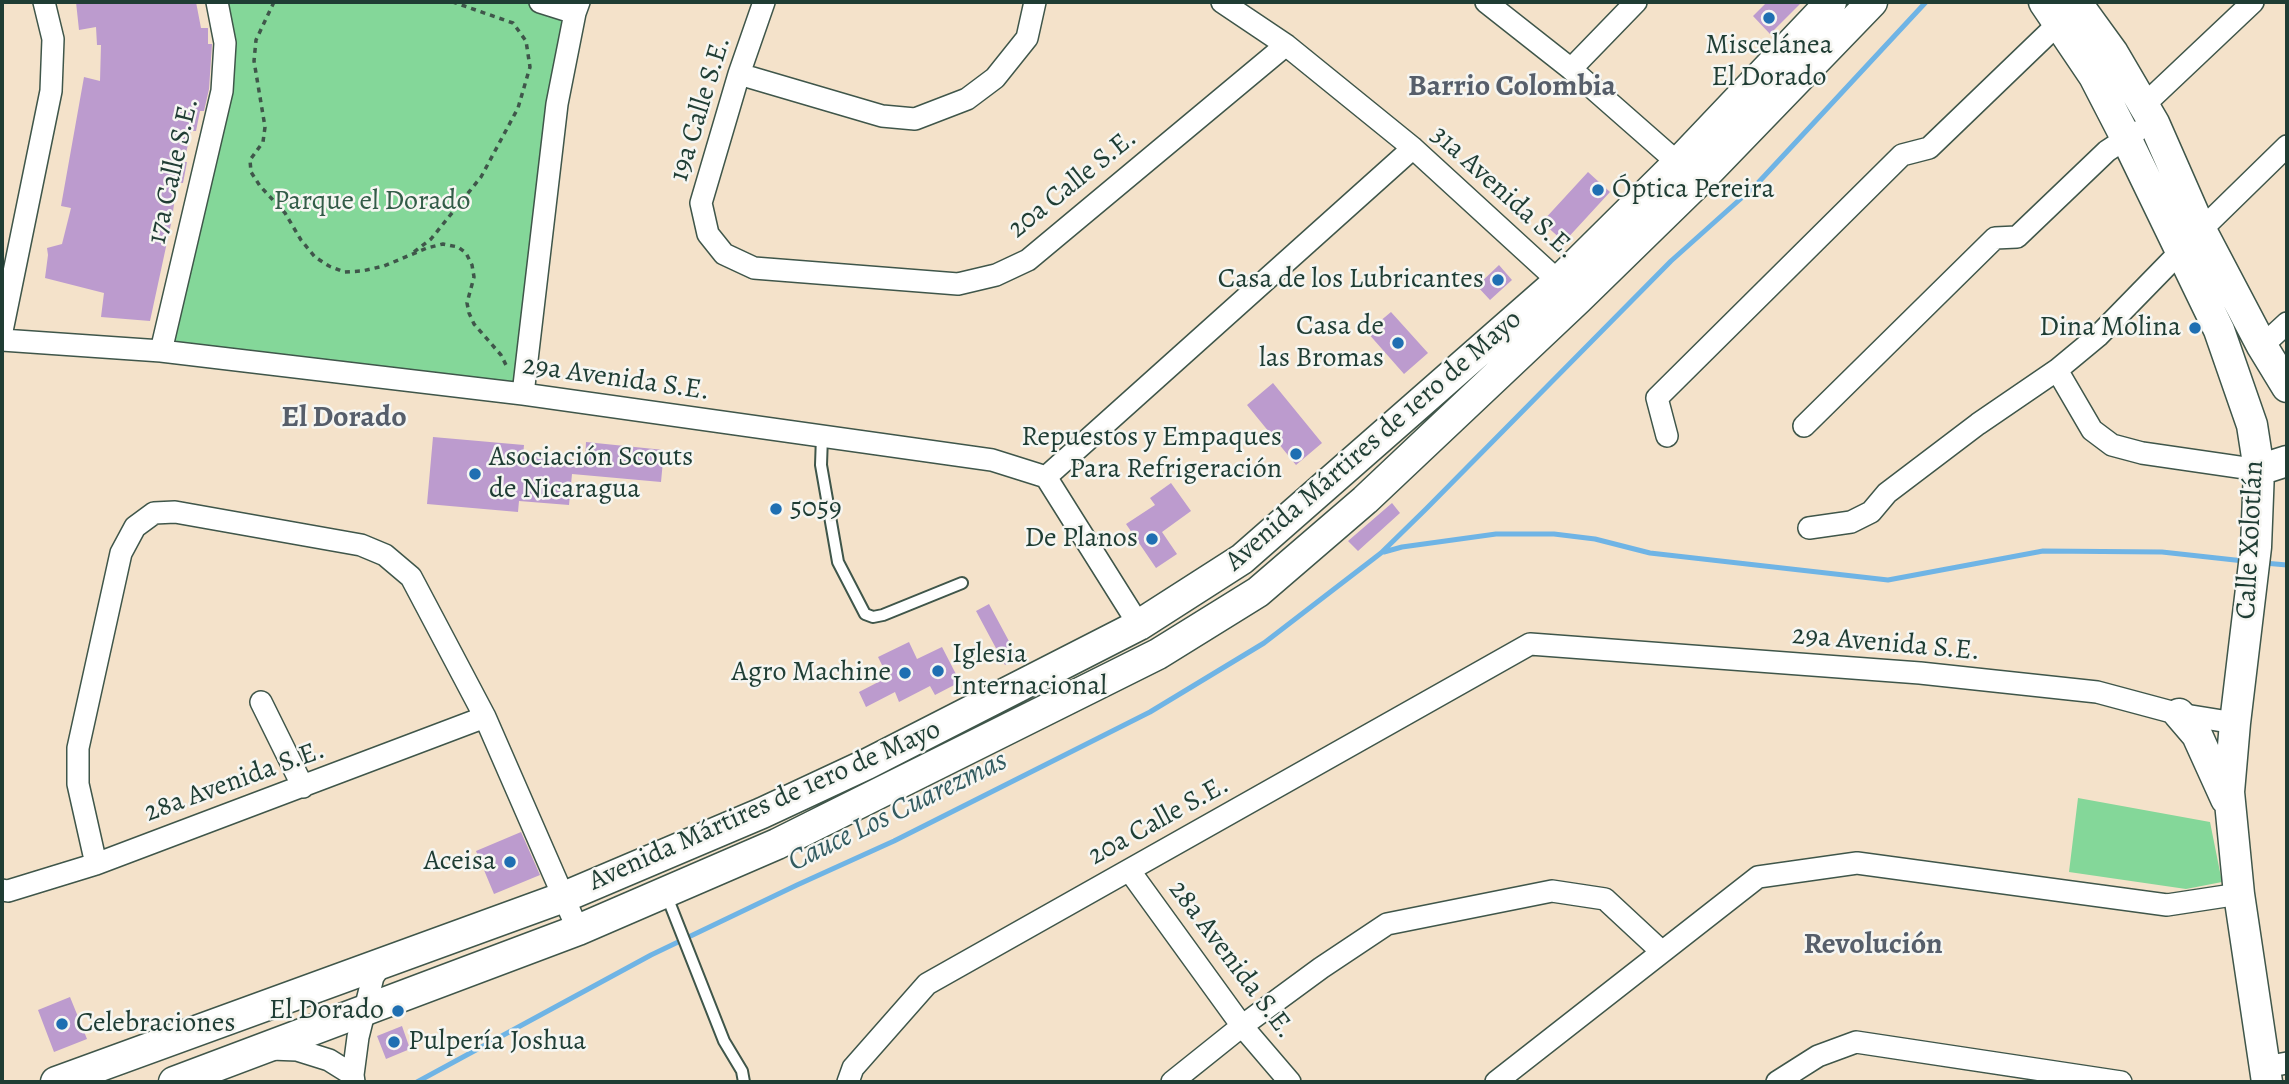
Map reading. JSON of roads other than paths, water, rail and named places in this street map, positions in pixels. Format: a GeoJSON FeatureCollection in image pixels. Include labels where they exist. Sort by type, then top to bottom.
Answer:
{"type":"FeatureCollection","features":[{"type":"Feature","properties":{"kind":"main road","name":"Avenida Mártires de 1ero de Mayo"},"geometry":{"type":"LineString","coordinates":[[184,1080],[579,930],[669,902],[777,844],[1158,654],[1258,592],[1365,500],[1569,290],[1678,163],[1831,2]]}},
{"type":"Feature","properties":{"kind":"main road","name":"Avenida Mártires de 1ero de Mayo"},"geometry":{"type":"LineString","coordinates":[[56,1082],[564,897],[762,813],[867,764],[1139,625],[1242,559],[1400,423],[1569,290],[1699,181],[1872,2]]}},
{"type":"Feature","properties":{"kind":"main road","name":"Calle Xolotlán"},"geometry":{"type":"LineString","coordinates":[[2060,9],[2113,52],[2149,114],[2252,425],[2259,470],[2256,547],[2229,792],[2239,894],[2273,1071]]}},
{"type":"Feature","properties":{"kind":"main road","name":"Calle Xolotlán"},"geometry":{"type":"LineString","coordinates":[[2060,9],[2126,138],[2287,387]]}},
{"type":"Feature","properties":{"kind":"main road"},"geometry":{"type":"LineString","coordinates":[[2219,330],[2253,362],[2263,380],[2270,386],[2287,387]]}},
{"type":"Feature","properties":{"kind":"main road"},"geometry":{"type":"LineString","coordinates":[[2259,470],[2287,461]]}},
{"type":"Feature","properties":{"kind":"main road"},"geometry":{"type":"LineString","coordinates":[[2179,714],[2197,735],[2231,812]]}},
{"type":"Feature","properties":{"kind":"main road"},"geometry":{"type":"LineString","coordinates":[[762,813],[777,844]]}},
{"type":"Feature","properties":{"kind":"street"},"geometry":{"type":"LineString","coordinates":[[2,331],[51,91],[53,39],[44,2]]}},
{"type":"Feature","properties":{"kind":"street","name":"17a Calle S.E."},"geometry":{"type":"LineString","coordinates":[[161,351],[222,91],[225,43],[217,2]]}},
{"type":"Feature","properties":{"kind":"street"},"geometry":{"type":"LineString","coordinates":[[523,394],[557,104],[577,7],[540,2]]}},
{"type":"Feature","properties":{"kind":"street","name":"19a Calle S.E."},"geometry":{"type":"LineString","coordinates":[[708,234],[701,202],[739,74],[764,2]]}},
{"type":"Feature","properties":{"kind":"street"},"geometry":{"type":"LineString","coordinates":[[739,74],[882,116],[915,119],[967,99],[995,78],[1027,38],[1035,2]]}},
{"type":"Feature","properties":{"kind":"street","name":"31a Avenida S.E."},"geometry":{"type":"LineString","coordinates":[[1222,2],[1286,45],[1413,148],[1569,290]]}},
{"type":"Feature","properties":{"kind":"street"},"geometry":{"type":"LineString","coordinates":[[1486,2],[1571,69],[1678,163]]}},
{"type":"Feature","properties":{"kind":"street"},"geometry":{"type":"LineString","coordinates":[[1571,69],[1636,2]]}},
{"type":"Feature","properties":{"kind":"street"},"geometry":{"type":"LineString","coordinates":[[1804,426],[1995,239],[2017,237],[2107,151],[2126,138],[2253,2]]}},
{"type":"Feature","properties":{"kind":"street"},"geometry":{"type":"LineString","coordinates":[[1667,436],[1657,398],[1902,155],[1929,148],[2060,9]]}},
{"type":"Feature","properties":{"kind":"street","name":"20a Calle S.E."},"geometry":{"type":"LineString","coordinates":[[708,234],[723,254],[754,268],[958,284],[996,275],[1028,260],[1286,45]]}},
{"type":"Feature","properties":{"kind":"street"},"geometry":{"type":"LineString","coordinates":[[1809,528],[1851,522],[1871,512],[1887,493],[1978,424],[2057,370],[2098,335],[2287,146]]}},
{"type":"Feature","properties":{"kind":"street"},"geometry":{"type":"LineString","coordinates":[[1139,625],[1046,477],[1413,148]]}},
{"type":"Feature","properties":{"kind":"street"},"geometry":{"type":"LineString","coordinates":[[2262,346],[2286,325]]}},
{"type":"Feature","properties":{"kind":"street","name":"29a Avenida S.E."},"geometry":{"type":"LineString","coordinates":[[2,340],[161,351],[523,394],[992,460],[1046,477]]}},
{"type":"Feature","properties":{"kind":"street"},"geometry":{"type":"LineString","coordinates":[[2057,370],[2092,430],[2112,445],[2142,453],[2259,470]]}},
{"type":"Feature","properties":{"kind":"street"},"geometry":{"type":"LineString","coordinates":[[96,864],[78,784],[78,748],[121,553],[135,527],[154,513],[175,512],[361,545],[385,555],[411,577],[485,717],[579,930]]}},
{"type":"Feature","properties":{"kind":"street","name":"29a Avenida S.E."},"geometry":{"type":"LineString","coordinates":[[1530,644],[1920,673],[2097,692],[2179,714],[2235,723]]}},
{"type":"Feature","properties":{"kind":"street","name":"20a Calle S.E."},"geometry":{"type":"LineString","coordinates":[[848,1082],[853,1068],[928,984],[1530,644]]}},
{"type":"Feature","properties":{"kind":"street"},"geometry":{"type":"LineString","coordinates":[[261,702],[303,788]]}},
{"type":"Feature","properties":{"kind":"street","name":"28a Avenida S.E."},"geometry":{"type":"LineString","coordinates":[[2,890],[8,891],[96,864],[485,717]]}},
{"type":"Feature","properties":{"kind":"street"},"geometry":{"type":"LineString","coordinates":[[1496,1082],[1758,877],[1857,863],[2167,905],[2239,894]]}},
{"type":"Feature","properties":{"kind":"street","name":"28a Avenida S.E."},"geometry":{"type":"LineString","coordinates":[[1129,870],[1242,1026],[1290,1082]]}},
{"type":"Feature","properties":{"kind":"street"},"geometry":{"type":"LineString","coordinates":[[1172,1082],[1242,1026],[1387,924],[1552,891],[1605,898],[1661,951]]}},
{"type":"Feature","properties":{"kind":"street"},"geometry":{"type":"LineString","coordinates":[[353,1079],[364,1010],[373,977],[382,962]]}},
{"type":"Feature","properties":{"kind":"street"},"geometry":{"type":"LineString","coordinates":[[1777,1082],[1818,1056],[1857,1042],[2122,1082]]}},
{"type":"Feature","properties":{"kind":"street"},"geometry":{"type":"LineString","coordinates":[[266,1048],[297,1050],[329,1060],[353,1079]]}},
{"type":"Feature","properties":{"kind":"lane"},"geometry":{"type":"LineString","coordinates":[[822,436],[821,465],[838,562],[865,614],[873,617],[883,615],[962,583]]}},
{"type":"Feature","properties":{"kind":"lane"},"geometry":{"type":"LineString","coordinates":[[669,902],[724,1041],[742,1071],[744,1082]]}},
{"type":"Feature","properties":{"kind":"waterway","name":"Cauce Los Cuarezmas"},"geometry":{"type":"LineString","coordinates":[[417,1082],[651,955],[894,841],[1150,712],[1264,643],[1381,553],[1671,261],[1756,185],[1926,2]]}},
{"type":"Feature","properties":{"kind":"waterway"},"geometry":{"type":"LineString","coordinates":[[1384,552],[1496,534],[1554,534],[1595,539],[1650,553],[1888,580],[2043,551],[2162,552],[2244,561]]}},
{"type":"Feature","properties":{"kind":"waterway"},"geometry":{"type":"LineString","coordinates":[[2264,563],[2287,565]]}},
{"type":"Feature","properties":{"kind":"place","name":"Miscelánea El Dorado"},"geometry":{"type":"Point","coordinates":[1769,18]}},
{"type":"Feature","properties":{"kind":"place","name":"Óptica Pereira"},"geometry":{"type":"Point","coordinates":[1598,190]}},
{"type":"Feature","properties":{"kind":"place","name":"Casa de los Lubricantes"},"geometry":{"type":"Point","coordinates":[1498,280]}},
{"type":"Feature","properties":{"kind":"place","name":"Dina Molina"},"geometry":{"type":"Point","coordinates":[2195,328]}},
{"type":"Feature","properties":{"kind":"place","name":"Casa de las Bromas"},"geometry":{"type":"Point","coordinates":[1398,343]}},
{"type":"Feature","properties":{"kind":"place","name":"Repuestos y Empaques Para Refrigeración"},"geometry":{"type":"Point","coordinates":[1296,454]}},
{"type":"Feature","properties":{"kind":"place","name":"Asociación Scouts de Nicaragua"},"geometry":{"type":"Point","coordinates":[475,474]}},
{"type":"Feature","properties":{"kind":"place","name":"5059"},"geometry":{"type":"Point","coordinates":[776,509]}},
{"type":"Feature","properties":{"kind":"place","name":"De Planos"},"geometry":{"type":"Point","coordinates":[1152,539]}},
{"type":"Feature","properties":{"kind":"place","name":"Iglesia Internacional"},"geometry":{"type":"Point","coordinates":[938,671]}},
{"type":"Feature","properties":{"kind":"place","name":"Agro Machine"},"geometry":{"type":"Point","coordinates":[905,673]}},
{"type":"Feature","properties":{"kind":"place","name":"Aceisa"},"geometry":{"type":"Point","coordinates":[510,862]}},
{"type":"Feature","properties":{"kind":"place","name":"El Dorado"},"geometry":{"type":"Point","coordinates":[398,1011]}},
{"type":"Feature","properties":{"kind":"place","name":"Celebraciones"},"geometry":{"type":"Point","coordinates":[62,1024]}},
{"type":"Feature","properties":{"kind":"place","name":"Pulpería Joshua"},"geometry":{"type":"Point","coordinates":[394,1042]}},
{"type":"Feature","properties":{"kind":"district","name":"Barrio Colombia"},"geometry":{"type":"Point","coordinates":[1512,88]}},
{"type":"Feature","properties":{"kind":"district","name":"El Dorado"},"geometry":{"type":"Point","coordinates":[344,419]}},
{"type":"Feature","properties":{"kind":"district","name":"Revolución"},"geometry":{"type":"Point","coordinates":[1873,946]}},
{"type":"Feature","properties":{"kind":"park label","name":"Parque el Dorado"},"geometry":{"type":"Point","coordinates":[372,202]}}]}
